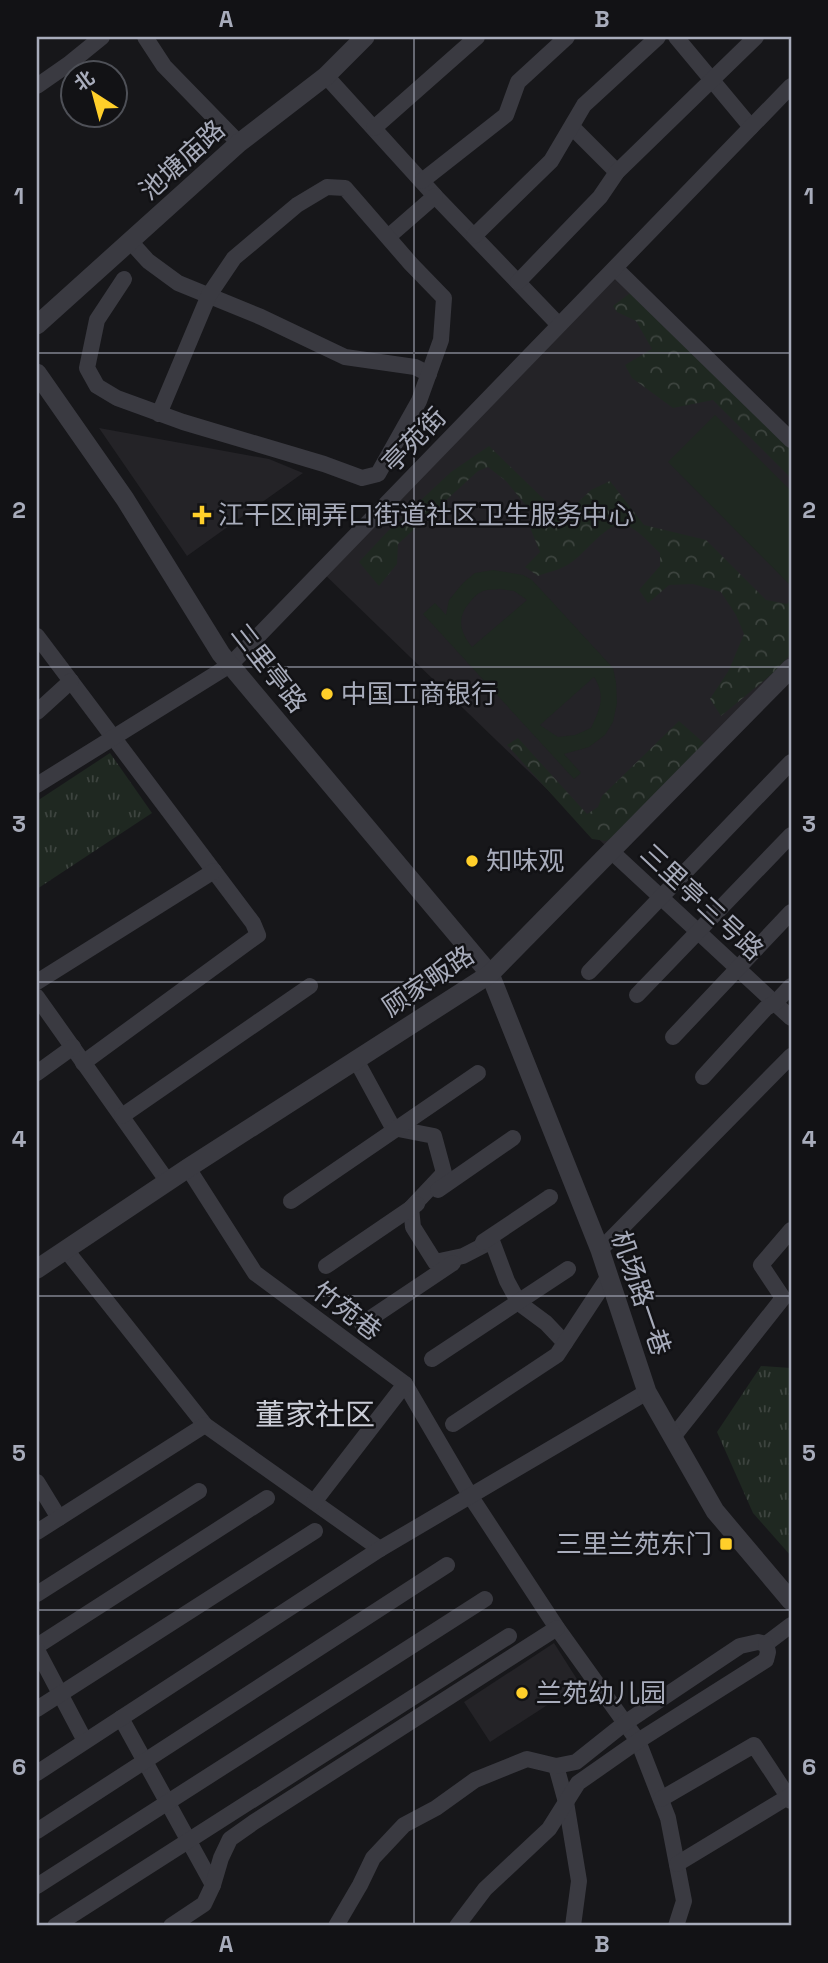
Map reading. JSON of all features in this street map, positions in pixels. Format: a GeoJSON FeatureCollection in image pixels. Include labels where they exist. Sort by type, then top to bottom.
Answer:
{"type":"FeatureCollection","features":[{"type":"Feature","properties":{"kind":"street"},"geometry":{"type":"LineString","coordinates":[[37,86],[102,37]]}},
{"type":"Feature","properties":{"kind":"street"},"geometry":{"type":"LineString","coordinates":[[145,37],[164,66],[239,143]]}},
{"type":"Feature","properties":{"kind":"street","name":"池塘庙路"},"geometry":{"type":"LineString","coordinates":[[37,325],[239,143],[326,76],[365,37]]}},
{"type":"Feature","properties":{"kind":"street"},"geometry":{"type":"LineString","coordinates":[[374,128],[477,37]]}},
{"type":"Feature","properties":{"kind":"street"},"geometry":{"type":"LineString","coordinates":[[422,181],[506,115],[518,82],[567,37]]}},
{"type":"Feature","properties":{"kind":"street"},"geometry":{"type":"LineString","coordinates":[[474,236],[551,161],[584,105],[658,37]]}},
{"type":"Feature","properties":{"kind":"street"},"geometry":{"type":"LineString","coordinates":[[676,37],[751,127]]}},
{"type":"Feature","properties":{"kind":"street"},"geometry":{"type":"LineString","coordinates":[[518,282],[600,197],[617,172],[756,37]]}},
{"type":"Feature","properties":{"kind":"street"},"geometry":{"type":"LineString","coordinates":[[326,76],[435,196],[559,325]]}},
{"type":"Feature","properties":{"kind":"street","name":"亭苑街"},"geometry":{"type":"LineString","coordinates":[[37,785],[230,664],[791,86]]}},
{"type":"Feature","properties":{"kind":"street"},"geometry":{"type":"LineString","coordinates":[[572,127],[617,172]]}},
{"type":"Feature","properties":{"kind":"street"},"geometry":{"type":"LineString","coordinates":[[124,279],[97,320],[87,368],[97,386],[117,398],[159,414],[362,478],[378,474],[419,401],[441,340],[444,298],[345,188],[327,187],[296,205],[234,258],[209,295],[159,414]]}},
{"type":"Feature","properties":{"kind":"street"},"geometry":{"type":"LineString","coordinates":[[388,237],[435,196]]}},
{"type":"Feature","properties":{"kind":"street"},"geometry":{"type":"LineString","coordinates":[[130,241],[148,261],[178,283],[261,317],[345,357],[415,367],[429,374]]}},
{"type":"Feature","properties":{"kind":"street"},"geometry":{"type":"LineString","coordinates":[[615,268],[791,440]]}},
{"type":"Feature","properties":{"kind":"street","name":"三里亭路"},"geometry":{"type":"LineString","coordinates":[[37,373],[125,499],[221,654],[490,974]]}},
{"type":"Feature","properties":{"kind":"street"},"geometry":{"type":"LineString","coordinates":[[37,636],[253,923],[258,935],[83,1063]]}},
{"type":"Feature","properties":{"kind":"street","name":"顾家畈路"},"geometry":{"type":"LineString","coordinates":[[37,1269],[188,1168],[490,974],[791,668]]}},
{"type":"Feature","properties":{"kind":"street"},"geometry":{"type":"LineString","coordinates":[[37,712],[71,681]]}},
{"type":"Feature","properties":{"kind":"street"},"geometry":{"type":"LineString","coordinates":[[589,972],[791,762]]}},
{"type":"Feature","properties":{"kind":"street"},"geometry":{"type":"LineString","coordinates":[[638,995],[791,835]]}},
{"type":"Feature","properties":{"kind":"street","name":"三里亭三号路"},"geometry":{"type":"LineString","coordinates":[[611,851],[791,1018]]}},
{"type":"Feature","properties":{"kind":"street"},"geometry":{"type":"LineString","coordinates":[[37,982],[214,871]]}},
{"type":"Feature","properties":{"kind":"street"},"geometry":{"type":"LineString","coordinates":[[673,1037],[791,912]]}},
{"type":"Feature","properties":{"kind":"street","name":"机场路一巷"},"geometry":{"type":"LineString","coordinates":[[490,974],[600,1250],[647,1392],[715,1511],[791,1601]]}},
{"type":"Feature","properties":{"kind":"street"},"geometry":{"type":"LineString","coordinates":[[122,1116],[310,986]]}},
{"type":"Feature","properties":{"kind":"street"},"geometry":{"type":"LineString","coordinates":[[703,1077],[766,1008],[775,1003],[791,986]]}},
{"type":"Feature","properties":{"kind":"street"},"geometry":{"type":"LineString","coordinates":[[37,997],[168,1182]]}},
{"type":"Feature","properties":{"kind":"street"},"geometry":{"type":"LineString","coordinates":[[37,1073],[73,1048]]}},
{"type":"Feature","properties":{"kind":"street"},"geometry":{"type":"LineString","coordinates":[[600,1250],[791,1056]]}},
{"type":"Feature","properties":{"kind":"street"},"geometry":{"type":"LineString","coordinates":[[356,1060],[393,1128],[434,1136],[444,1173],[411,1208]]}},
{"type":"Feature","properties":{"kind":"street"},"geometry":{"type":"LineString","coordinates":[[291,1201],[478,1073]]}},
{"type":"Feature","properties":{"kind":"street"},"geometry":{"type":"LineString","coordinates":[[326,1266],[513,1138]]}},
{"type":"Feature","properties":{"kind":"street","name":"竹苑巷"},"geometry":{"type":"LineString","coordinates":[[188,1168],[256,1273],[405,1384],[471,1497],[557,1628],[638,1741],[668,1818],[684,1901],[676,1926]]}},
{"type":"Feature","properties":{"kind":"street"},"geometry":{"type":"LineString","coordinates":[[362,1324],[550,1197]]}},
{"type":"Feature","properties":{"kind":"street"},"geometry":{"type":"LineString","coordinates":[[411,1208],[414,1227],[435,1262],[463,1256],[492,1241],[507,1281],[518,1301],[547,1323],[565,1343]]}},
{"type":"Feature","properties":{"kind":"street"},"geometry":{"type":"LineString","coordinates":[[673,1437],[783,1298],[761,1265],[791,1230]]}},
{"type":"Feature","properties":{"kind":"street"},"geometry":{"type":"LineString","coordinates":[[66,1250],[205,1425],[380,1549]]}},
{"type":"Feature","properties":{"kind":"street"},"geometry":{"type":"LineString","coordinates":[[432,1359],[568,1269]]}},
{"type":"Feature","properties":{"kind":"street"},"geometry":{"type":"LineString","coordinates":[[453,1424],[557,1355],[609,1276]]}},
{"type":"Feature","properties":{"kind":"street"},"geometry":{"type":"LineString","coordinates":[[314,1502],[405,1384]]}},
{"type":"Feature","properties":{"kind":"street"},"geometry":{"type":"LineString","coordinates":[[37,1773],[380,1549],[647,1392]]}},
{"type":"Feature","properties":{"kind":"street"},"geometry":{"type":"LineString","coordinates":[[37,1532],[205,1425]]}},
{"type":"Feature","properties":{"kind":"street"},"geometry":{"type":"LineString","coordinates":[[37,1482],[59,1518]]}},
{"type":"Feature","properties":{"kind":"street"},"geometry":{"type":"LineString","coordinates":[[37,1594],[199,1491]]}},
{"type":"Feature","properties":{"kind":"street"},"geometry":{"type":"LineString","coordinates":[[85,1741],[37,1648],[267,1498]]}},
{"type":"Feature","properties":{"kind":"street"},"geometry":{"type":"LineString","coordinates":[[37,1709],[315,1531]]}},
{"type":"Feature","properties":{"kind":"street"},"geometry":{"type":"LineString","coordinates":[[37,1831],[447,1565]]}},
{"type":"Feature","properties":{"kind":"street"},"geometry":{"type":"LineString","coordinates":[[37,1886],[485,1599]]}},
{"type":"Feature","properties":{"kind":"street"},"geometry":{"type":"LineString","coordinates":[[766,1644],[791,1625]]}},
{"type":"Feature","properties":{"kind":"street"},"geometry":{"type":"LineString","coordinates":[[171,1926],[204,1904],[230,1839],[557,1628]]}},
{"type":"Feature","properties":{"kind":"street"},"geometry":{"type":"LineString","coordinates":[[55,1926],[509,1636]]}},
{"type":"Feature","properties":{"kind":"street"},"geometry":{"type":"LineString","coordinates":[[336,1926],[373,1858],[404,1825],[436,1808],[475,1780],[516,1763],[527,1759],[556,1766],[576,1762],[625,1723],[740,1646],[758,1642],[766,1644]]}},
{"type":"Feature","properties":{"kind":"street"},"geometry":{"type":"LineString","coordinates":[[457,1926],[485,1889],[549,1829],[578,1783],[638,1741],[766,1660],[766,1644]]}},
{"type":"Feature","properties":{"kind":"street"},"geometry":{"type":"LineString","coordinates":[[121,1718],[213,1885]]}},
{"type":"Feature","properties":{"kind":"street"},"geometry":{"type":"LineString","coordinates":[[661,1799],[754,1745],[790,1798],[677,1864]]}},
{"type":"Feature","properties":{"kind":"street"},"geometry":{"type":"LineString","coordinates":[[556,1766],[566,1802],[579,1881],[573,1926]]}},
{"type":"Feature","properties":{"kind":"shaded area"},"geometry":{"type":"Polygon","coordinates":[[[615,268],[791,440],[791,664],[611,851],[321,571],[615,268]]]}},
{"type":"Feature","properties":{"kind":"shaded area","name":"江干区闸弄口街道社区卫生服务中心"},"geometry":{"type":"Polygon","coordinates":[[[99,428],[269,459],[303,473],[187,556],[99,428]]]}},
{"type":"Feature","properties":{"kind":"shaded area","name":"兰苑幼儿园"},"geometry":{"type":"Polygon","coordinates":[[[554,1643],[580,1684],[490,1742],[464,1702],[554,1643]]]}},
{"type":"Feature","properties":{"kind":"green space"},"geometry":{"type":"Polygon","coordinates":[[[641,285],[791,432],[791,478],[713,400],[673,408],[632,378],[625,365],[652,349],[636,321],[617,312],[613,306],[641,285]]]}},
{"type":"Feature","properties":{"kind":"green space"},"geometry":{"type":"Polygon","coordinates":[[[715,415],[791,491],[791,586],[668,462],[715,415]]]}},
{"type":"Feature","properties":{"kind":"green space"},"geometry":{"type":"Polygon","coordinates":[[[489,446],[558,513],[565,515],[591,490],[610,481],[644,525],[706,540],[766,600],[787,604],[791,600],[791,654],[773,673],[721,716],[710,699],[729,670],[744,634],[736,615],[721,592],[693,584],[669,585],[648,603],[639,590],[660,566],[660,553],[626,525],[611,528],[575,560],[538,576],[525,567],[540,552],[531,530],[534,515],[506,481],[488,467],[478,471],[398,544],[397,564],[379,586],[359,562],[451,472],[489,446]]]}},
{"type":"Feature","properties":{"kind":"green space"},"geometry":{"type":"Polygon","coordinates":[[[493,570],[523,575],[532,580],[613,668],[617,703],[613,722],[605,735],[589,747],[564,754],[581,773],[574,779],[423,614],[435,603],[446,615],[449,600],[475,573],[493,570]],[[500,589],[479,593],[471,600],[463,614],[462,630],[472,647],[527,600],[514,591],[500,589]],[[594,677],[540,725],[558,737],[575,735],[591,728],[601,696],[594,677]]]}},
{"type":"Feature","properties":{"kind":"green space"},"geometry":{"type":"Polygon","coordinates":[[[679,721],[705,744],[623,831],[606,841],[592,839],[507,745],[518,738],[587,814],[598,807],[602,796],[679,721]]]}},
{"type":"Feature","properties":{"kind":"green space"},"geometry":{"type":"Polygon","coordinates":[[[110,753],[152,813],[37,889],[37,801],[110,753]]]}},
{"type":"Feature","properties":{"kind":"green space"},"geometry":{"type":"Polygon","coordinates":[[[761,1366],[791,1368],[791,1556],[753,1513],[717,1432],[761,1366]]]}},
{"type":"Feature","properties":{"kind":"place","name":"江干区闸弄口街道社区卫生服务中心"},"geometry":{"type":"Point","coordinates":[202,515]}},
{"type":"Feature","properties":{"kind":"place","name":"中国工商银行"},"geometry":{"type":"Point","coordinates":[327,694]}},
{"type":"Feature","properties":{"kind":"place","name":"知味观"},"geometry":{"type":"Point","coordinates":[472,861]}},
{"type":"Feature","properties":{"kind":"place","name":"三里兰苑东门"},"geometry":{"type":"Point","coordinates":[726,1544]}},
{"type":"Feature","properties":{"kind":"place","name":"兰苑幼儿园"},"geometry":{"type":"Point","coordinates":[522,1693]}},
{"type":"Feature","properties":{"kind":"district","name":"董家社区"},"geometry":{"type":"Point","coordinates":[315,1414]}}]}
